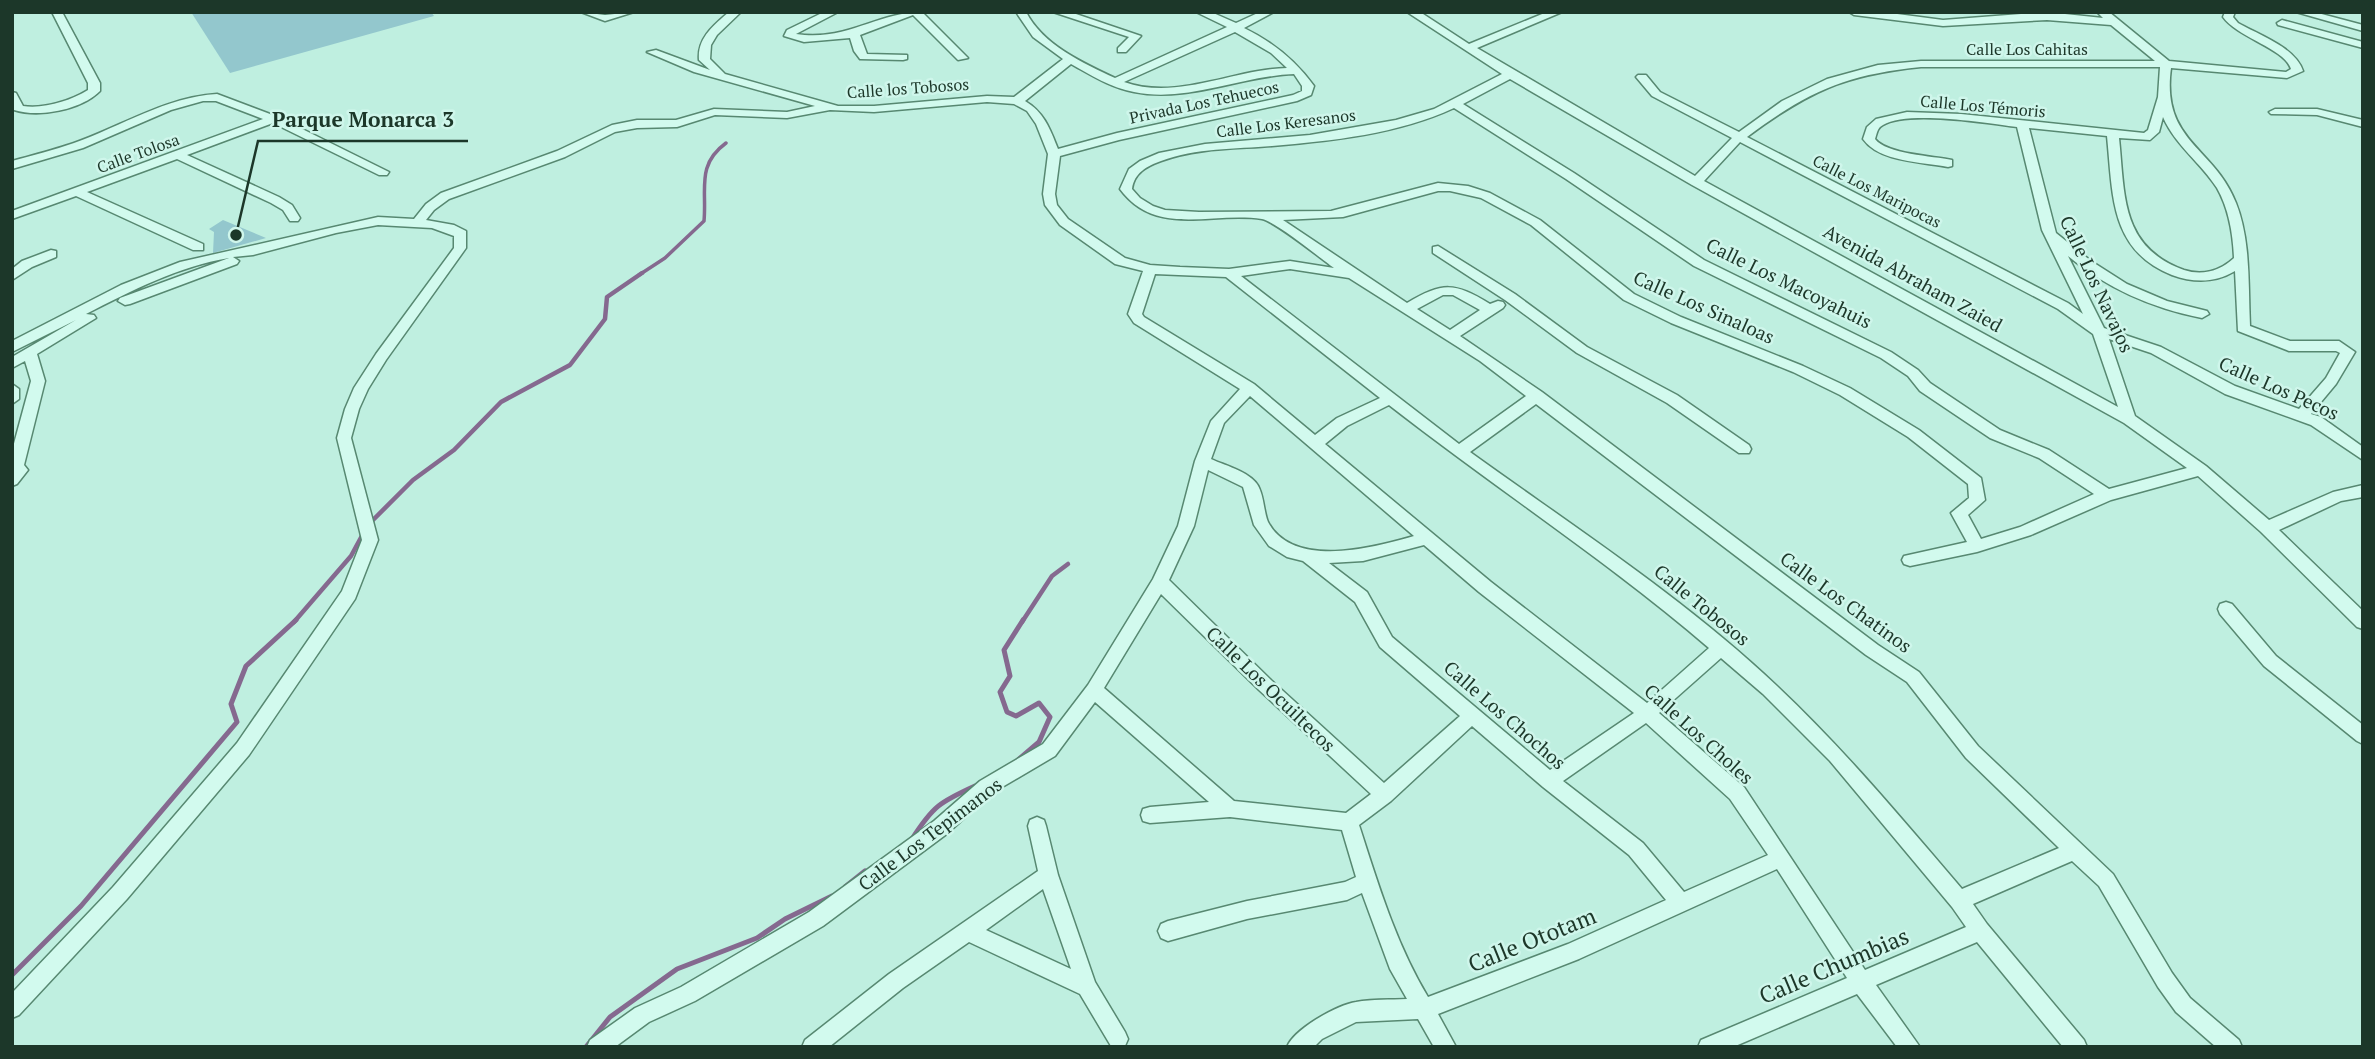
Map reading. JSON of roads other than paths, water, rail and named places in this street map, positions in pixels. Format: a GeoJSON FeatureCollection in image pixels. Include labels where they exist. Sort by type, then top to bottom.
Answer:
{"type":"FeatureCollection","features":[{"type":"Feature","properties":{"kind":"street"},"geometry":{"type":"LineString","coordinates":[[12,95],[18,108],[29,112],[83,97],[94,91],[94,83],[57,12]]}},
{"type":"Feature","properties":{"kind":"street"},"geometry":{"type":"LineString","coordinates":[[586,12],[605,18],[629,12]]}},
{"type":"Feature","properties":{"kind":"street"},"geometry":{"type":"LineString","coordinates":[[722,75],[705,60],[703,48],[707,40],[736,12]]}},
{"type":"Feature","properties":{"kind":"street"},"geometry":{"type":"LineString","coordinates":[[833,12],[791,32],[789,36],[826,37],[854,34],[911,12]]}},
{"type":"Feature","properties":{"kind":"street"},"geometry":{"type":"LineString","coordinates":[[916,12],[962,58]]}},
{"type":"Feature","properties":{"kind":"street"},"geometry":{"type":"LineString","coordinates":[[1021,12],[1037,35],[1070,59],[1114,83],[1140,91],[1162,91],[1265,71],[1298,71]]}},
{"type":"Feature","properties":{"kind":"street"},"geometry":{"type":"LineString","coordinates":[[1058,12],[1136,36],[1122,50]]}},
{"type":"Feature","properties":{"kind":"street","name":"Privada Los Tehuecos"},"geometry":{"type":"LineString","coordinates":[[1054,154],[1117,137],[1297,98],[1309,89],[1298,71],[1281,55],[1236,28],[1201,12]]}},
{"type":"Feature","properties":{"kind":"street"},"geometry":{"type":"LineString","coordinates":[[1114,83],[1269,12]]}},
{"type":"Feature","properties":{"kind":"street","name":"Avenida Abraham Zaied"},"geometry":{"type":"LineString","coordinates":[[1412,12],[1510,74],[1696,182],[2129,419],[2201,470],[2267,528],[2363,622]]}},
{"type":"Feature","properties":{"kind":"street"},"geometry":{"type":"LineString","coordinates":[[1468,48],[1557,12]]}},
{"type":"Feature","properties":{"kind":"street"},"geometry":{"type":"LineString","coordinates":[[1854,12],[1943,23],[2050,15],[2115,22]]}},
{"type":"Feature","properties":{"kind":"street"},"geometry":{"type":"LineString","coordinates":[[2103,12],[2166,64],[2163,96],[2174,127],[2218,180],[2229,198],[2236,222],[2243,328],[2289,346],[2339,346],[2348,352],[2332,381],[2302,415]]}},
{"type":"Feature","properties":{"kind":"street","name":"Calle Los Cahitas"},"geometry":{"type":"LineString","coordinates":[[1696,182],[1738,138],[1807,92],[1831,81],[1878,68],[1921,64],[2166,64],[2287,75],[2297,71],[2294,62],[2287,56],[2230,21],[2230,12]]}},
{"type":"Feature","properties":{"kind":"street"},"geometry":{"type":"LineString","coordinates":[[2301,12],[2363,28]]}},
{"type":"Feature","properties":{"kind":"street"},"geometry":{"type":"LineString","coordinates":[[2282,23],[2363,45]]}},
{"type":"Feature","properties":{"kind":"street"},"geometry":{"type":"LineString","coordinates":[[854,34],[859,51],[864,57],[903,57]]}},
{"type":"Feature","properties":{"kind":"street","name":"Calle los Tobosos"},"geometry":{"type":"LineString","coordinates":[[652,52],[698,70],[832,107],[858,110],[988,99],[1017,101]]}},
{"type":"Feature","properties":{"kind":"street"},"geometry":{"type":"LineString","coordinates":[[1017,101],[1070,59]]}},
{"type":"Feature","properties":{"kind":"street","name":"Calle Los Keresanos"},"geometry":{"type":"LineString","coordinates":[[1171,214],[1141,205],[1126,189],[1129,177],[1161,156],[1196,149],[1297,140],[1417,119],[1510,74]]}},
{"type":"Feature","properties":{"kind":"street","name":"Calle Los Maripocas"},"geometry":{"type":"LineString","coordinates":[[1642,77],[1656,94],[2049,299],[2099,331]]}},
{"type":"Feature","properties":{"kind":"street","name":"Calle Los Témoris"},"geometry":{"type":"LineString","coordinates":[[1948,163],[1879,149],[1869,139],[1872,127],[1893,116],[1907,115],[2022,124],[2139,138],[2151,135],[2163,96]]}},
{"type":"Feature","properties":{"kind":"street"},"geometry":{"type":"LineString","coordinates":[[12,165],[57,152],[167,108],[210,97],[224,98],[274,119],[383,172]]}},
{"type":"Feature","properties":{"kind":"street","name":"Calle Los Chatinos"},"geometry":{"type":"LineString","coordinates":[[1017,101],[1031,109],[1042,123],[1054,154],[1049,194],[1051,205],[1064,222],[1111,256],[1150,269],[1229,273],[1290,265],[1355,276]]}},
{"type":"Feature","properties":{"kind":"street","name":"Calle Los Macoyahuis"},"geometry":{"type":"LineString","coordinates":[[1453,103],[1570,176],[1699,263],[1775,298],[1886,355],[1913,373],[1925,387],[1995,434],[2044,454],[2106,495]]}},
{"type":"Feature","properties":{"kind":"street"},"geometry":{"type":"LineString","coordinates":[[418,222],[430,207],[445,196],[561,154],[612,129],[637,124],[677,123],[714,112],[787,115],[832,107]]}},
{"type":"Feature","properties":{"kind":"street"},"geometry":{"type":"LineString","coordinates":[[2275,112],[2317,112],[2363,124]]}},
{"type":"Feature","properties":{"kind":"street","name":"Calle Tolosa"},"geometry":{"type":"LineString","coordinates":[[12,215],[274,119]]}},
{"type":"Feature","properties":{"kind":"street","name":"Calle Los Navajos"},"geometry":{"type":"LineString","coordinates":[[2022,124],[2048,230],[2099,331],[2116,372],[2129,419]]}},
{"type":"Feature","properties":{"kind":"street"},"geometry":{"type":"LineString","coordinates":[[2113,135],[2125,227],[2136,249],[2168,269],[2187,276],[2206,277],[2221,273],[2239,261]]}},
{"type":"Feature","properties":{"kind":"street"},"geometry":{"type":"LineString","coordinates":[[178,155],[275,200],[288,208],[294,218]]}},
{"type":"Feature","properties":{"kind":"street","name":"Calle Los Sinaloas"},"geometry":{"type":"LineString","coordinates":[[1171,214],[1193,218],[1332,215],[1438,187],[1470,191],[1491,199],[1557,238],[1601,277],[1636,300],[1827,383],[1947,457],[1976,482],[1977,500],[1959,513],[1977,546]]}},
{"type":"Feature","properties":{"kind":"street"},"geometry":{"type":"LineString","coordinates":[[78,192],[198,247]]}},
{"type":"Feature","properties":{"kind":"street","name":"Calle Los Chatinos"},"geometry":{"type":"LineString","coordinates":[[1270,217],[1537,396],[1872,650],[1905,671],[1972,752],[2106,880],[2165,980],[2183,1004],[2232,1047]]}},
{"type":"Feature","properties":{"kind":"street"},"geometry":{"type":"LineString","coordinates":[[12,347],[126,288],[185,265],[226,258],[361,223],[418,222],[450,228],[461,234],[460,248],[361,388],[352,409],[345,438],[370,540],[349,594],[243,749],[120,892],[12,1008]]}},
{"type":"Feature","properties":{"kind":"street"},"geometry":{"type":"LineString","coordinates":[[2048,230],[2085,261],[2130,290],[2177,310],[2202,314]]}},
{"type":"Feature","properties":{"kind":"street"},"geometry":{"type":"LineString","coordinates":[[1438,250],[1582,350],[1672,399],[1744,449]]}},
{"type":"Feature","properties":{"kind":"street"},"geometry":{"type":"LineString","coordinates":[[12,275],[27,264],[51,254]]}},
{"type":"Feature","properties":{"kind":"street"},"geometry":{"type":"LineString","coordinates":[[12,363],[111,307],[226,258]]}},
{"type":"Feature","properties":{"kind":"street","name":"Calle Los Choles"},"geometry":{"type":"LineString","coordinates":[[1150,269],[1135,314],[1137,318],[1249,388],[1427,538],[1647,713],[1737,793],[1861,982],[1910,1047]]}},
{"type":"Feature","properties":{"kind":"street","name":"Calle Tobosos"},"geometry":{"type":"LineString","coordinates":[[1229,273],[1459,452],[1658,595],[1722,647],[1797,714],[1959,900],[1980,930],[2077,1047]]}},
{"type":"Feature","properties":{"kind":"street"},"geometry":{"type":"LineString","coordinates":[[1406,309],[1447,288],[1454,288],[1490,310]]}},
{"type":"Feature","properties":{"kind":"street"},"geometry":{"type":"LineString","coordinates":[[1450,336],[1510,298]]}},
{"type":"Feature","properties":{"kind":"street","name":"Calle Los Pecos"},"geometry":{"type":"LineString","coordinates":[[2099,331],[2156,350],[2230,390],[2302,415],[2330,430],[2363,454]]}},
{"type":"Feature","properties":{"kind":"street"},"geometry":{"type":"LineString","coordinates":[[14,470],[38,381],[30,353]]}},
{"type":"Feature","properties":{"kind":"street","name":"Calle Los Tepimanos"},"geometry":{"type":"LineString","coordinates":[[597,1047],[642,1015],[688,994],[816,919],[941,827],[986,787],[1049,750],[1094,690],[1160,582],[1185,526],[1203,461],[1218,421],[1249,388]]}},
{"type":"Feature","properties":{"kind":"street"},"geometry":{"type":"LineString","coordinates":[[12,389],[12,399]]}},
{"type":"Feature","properties":{"kind":"street"},"geometry":{"type":"LineString","coordinates":[[1459,452],[1537,396]]}},
{"type":"Feature","properties":{"kind":"street"},"geometry":{"type":"LineString","coordinates":[[1314,444],[1342,422],[1390,399]]}},
{"type":"Feature","properties":{"kind":"street"},"geometry":{"type":"LineString","coordinates":[[1203,461],[1248,483],[1252,488],[1262,526],[1286,549],[1308,556],[1366,555],[1392,550],[1427,538]]}},
{"type":"Feature","properties":{"kind":"street"},"geometry":{"type":"LineString","coordinates":[[1910,560],[1977,546],[2025,531],[2106,495],[2201,470]]}},
{"type":"Feature","properties":{"kind":"street"},"geometry":{"type":"LineString","coordinates":[[2267,528],[2338,496],[2363,491]]}},
{"type":"Feature","properties":{"kind":"street","name":"Calle Los Chochos"},"geometry":{"type":"LineString","coordinates":[[1308,556],[1361,597],[1386,642],[1549,781],[1636,849],[1680,903]]}},
{"type":"Feature","properties":{"kind":"street","name":"Calle Los Ocuiltecos"},"geometry":{"type":"LineString","coordinates":[[1160,582],[1265,685],[1384,795]]}},
{"type":"Feature","properties":{"kind":"street"},"geometry":{"type":"LineString","coordinates":[[2227,609],[2270,661],[2363,736]]}},
{"type":"Feature","properties":{"kind":"street"},"geometry":{"type":"LineString","coordinates":[[1549,781],[1647,713],[1722,647]]}},
{"type":"Feature","properties":{"kind":"street"},"geometry":{"type":"LineString","coordinates":[[1094,690],[1230,809]]}},
{"type":"Feature","properties":{"kind":"street"},"geometry":{"type":"LineString","coordinates":[[1150,815],[1230,809],[1349,822],[1384,795],[1473,715]]}},
{"type":"Feature","properties":{"kind":"street"},"geometry":{"type":"LineString","coordinates":[[1349,822],[1367,881],[1400,969],[1446,1047]]}},
{"type":"Feature","properties":{"kind":"street"},"geometry":{"type":"LineString","coordinates":[[1037,826],[1048,875],[1087,987],[1118,1039]]}},
{"type":"Feature","properties":{"kind":"street"},"geometry":{"type":"LineString","coordinates":[[1959,900],[2076,850]]}},
{"type":"Feature","properties":{"kind":"street","name":"Calle Ototam"},"geometry":{"type":"LineString","coordinates":[[1297,1047],[1315,1032],[1355,1013],[1423,1009],[1572,952],[1782,858]]}},
{"type":"Feature","properties":{"kind":"street"},"geometry":{"type":"LineString","coordinates":[[812,1047],[897,981],[1048,875]]}},
{"type":"Feature","properties":{"kind":"street"},"geometry":{"type":"LineString","coordinates":[[1168,931],[1247,910],[1347,891],[1367,881]]}},
{"type":"Feature","properties":{"kind":"street","name":"Calle Chumbias"},"geometry":{"type":"LineString","coordinates":[[1707,1047],[1980,930]]}},
{"type":"Feature","properties":{"kind":"street"},"geometry":{"type":"LineString","coordinates":[[969,932],[1087,987]]}},
{"type":"Feature","properties":{"kind":"waterway"},"geometry":{"type":"LineString","coordinates":[[641,274],[665,258],[704,221],[707,169],[710,160],[726,143]]}},
{"type":"Feature","properties":{"kind":"waterway"},"geometry":{"type":"LineString","coordinates":[[371,522],[413,480],[454,450],[501,402],[570,365],[605,319],[607,297],[641,274]]}},
{"type":"Feature","properties":{"kind":"waterway"},"geometry":{"type":"LineString","coordinates":[[295,621],[351,556],[364,532]]}},
{"type":"Feature","properties":{"kind":"waterway"},"geometry":{"type":"LineString","coordinates":[[1022,622],[1052,576],[1068,564]]}},
{"type":"Feature","properties":{"kind":"waterway"},"geometry":{"type":"LineString","coordinates":[[1018,760],[1039,742],[1050,717],[1039,703],[1016,716],[1007,712],[1000,692],[1010,676],[1004,650],[1023,620]]}},
{"type":"Feature","properties":{"kind":"waterway"},"geometry":{"type":"LineString","coordinates":[[12,975],[81,906],[237,722],[231,704],[246,666],[295,621]]}},
{"type":"Feature","properties":{"kind":"waterway"},"geometry":{"type":"LineString","coordinates":[[912,839],[938,806],[975,786]]}},
{"type":"Feature","properties":{"kind":"waterway"},"geometry":{"type":"LineString","coordinates":[[845,887],[865,871]]}},
{"type":"Feature","properties":{"kind":"waterway"},"geometry":{"type":"LineString","coordinates":[[586,1047],[610,1017],[677,969],[757,938],[785,919],[832,896]]}},
{"type":"Feature","properties":{"kind":"place","name":"Parque Monarca 3"},"geometry":{"type":"Point","coordinates":[236,235]}}]}
